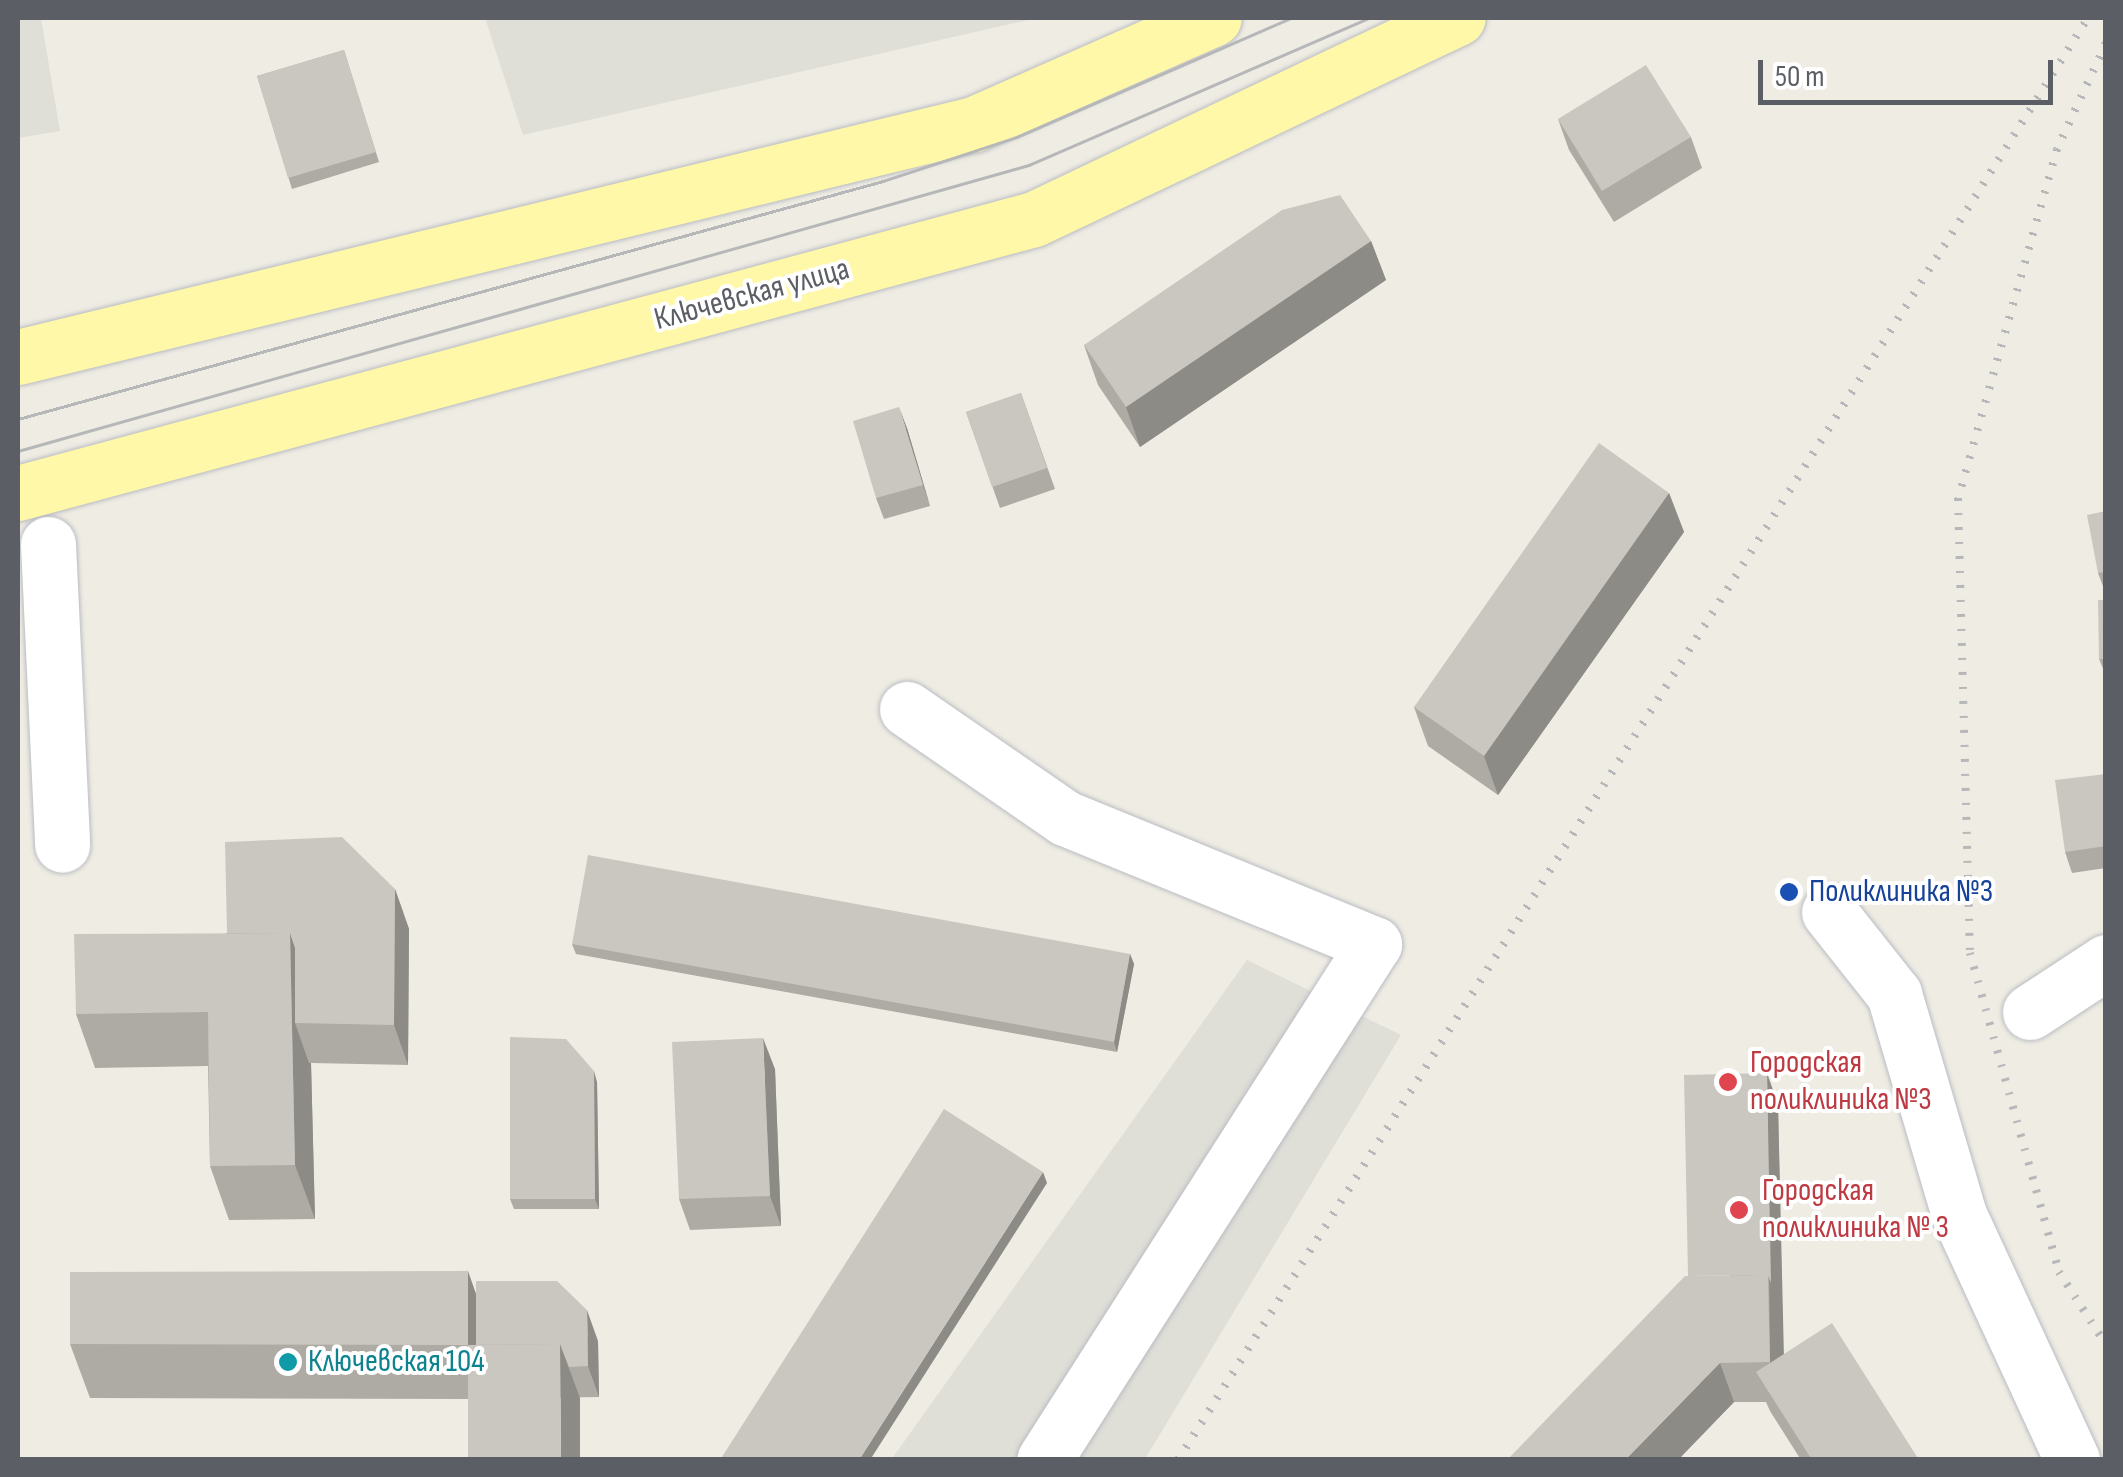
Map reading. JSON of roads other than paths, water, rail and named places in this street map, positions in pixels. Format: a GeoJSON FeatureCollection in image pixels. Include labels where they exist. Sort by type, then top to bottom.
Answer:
{"type":"FeatureCollection","features":[{"type":"Feature","properties":{"kind":"main road"},"geometry":{"type":"LineString","coordinates":[[18,357],[974,124],[1214,18]]}},
{"type":"Feature","properties":{"kind":"main road","name":"Ключевская улица"},"geometry":{"type":"LineString","coordinates":[[18,494],[1034,219],[1458,18]]}},
{"type":"Feature","properties":{"kind":"street"},"geometry":{"type":"LineString","coordinates":[[48,544],[62,845]]}},
{"type":"Feature","properties":{"kind":"street"},"geometry":{"type":"LineString","coordinates":[[907,709],[1065,818],[1374,944],[1044,1460]]}},
{"type":"Feature","properties":{"kind":"street"},"geometry":{"type":"LineString","coordinates":[[1829,912],[1894,994],[1959,1215],[2072,1460]]}},
{"type":"Feature","properties":{"kind":"street"},"geometry":{"type":"LineString","coordinates":[[2030,1012],[2106,962]]}},
{"type":"Feature","properties":{"kind":"tram line"},"geometry":{"type":"LineString","coordinates":[[18,419],[883,181],[1017,137],[1291,18]]}},
{"type":"Feature","properties":{"kind":"tram line"},"geometry":{"type":"LineString","coordinates":[[18,451],[1029,165],[1369,18]]}},
{"type":"Feature","properties":{"kind":"railway"},"geometry":{"type":"LineString","coordinates":[[1178,1460],[2088,18]]}},
{"type":"Feature","properties":{"kind":"railway"},"geometry":{"type":"LineString","coordinates":[[2106,43],[2057,149],[1958,498],[1970,953],[2059,1272],[2106,1345]]}},
{"type":"Feature","properties":{"kind":"place","name":"Поликлиника №3"},"geometry":{"type":"Point","coordinates":[1789,892]}},
{"type":"Feature","properties":{"kind":"place","name":"Городская поликлиника №3"},"geometry":{"type":"Point","coordinates":[1728,1082]}},
{"type":"Feature","properties":{"kind":"place","name":"Городская поликлиника № 3"},"geometry":{"type":"Point","coordinates":[1739,1210]}},
{"type":"Feature","properties":{"kind":"place","name":"Ключевская 104"},"geometry":{"type":"Point","coordinates":[288,1362]}}]}
